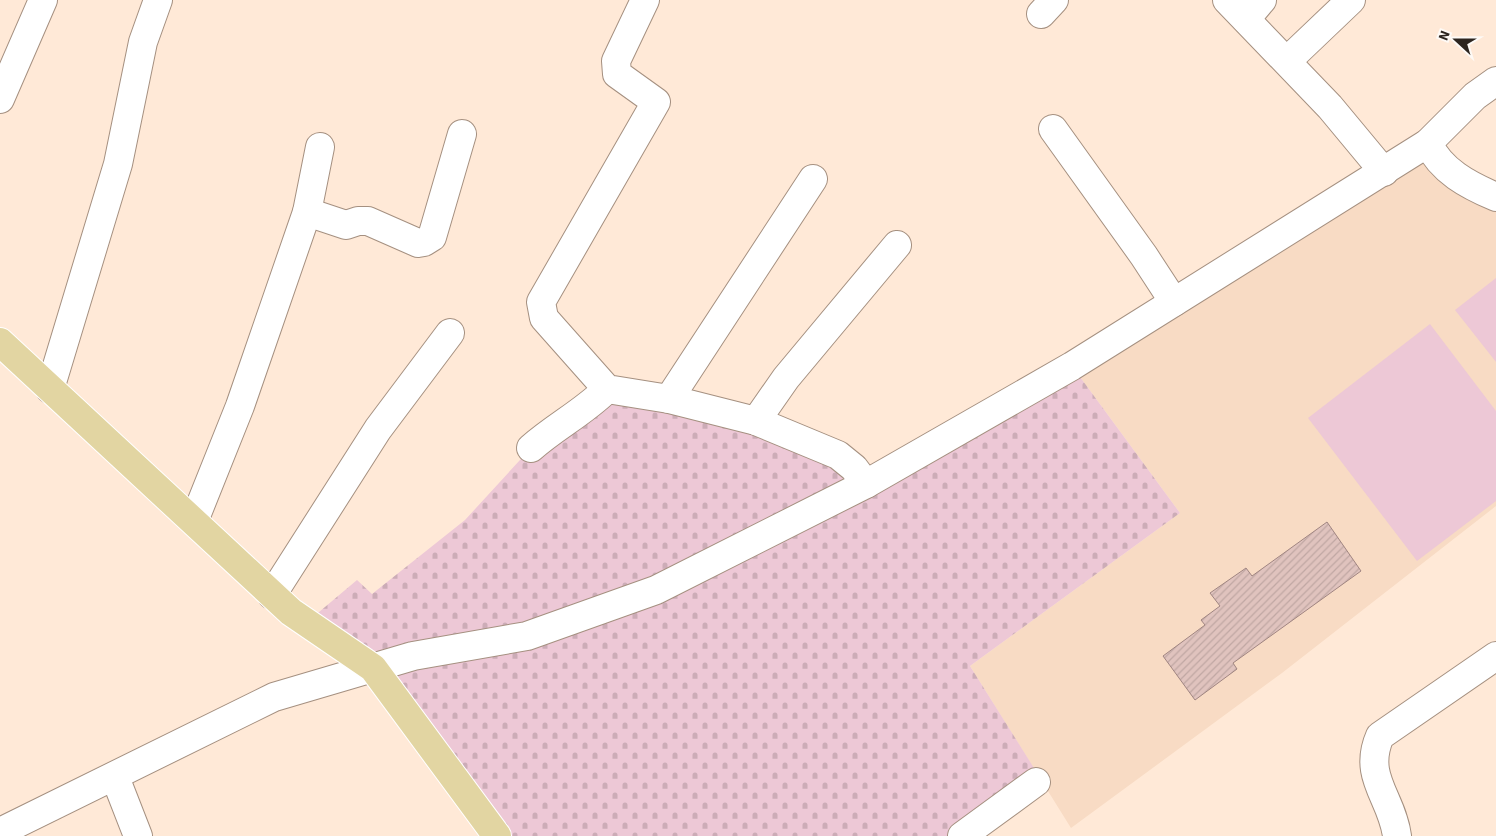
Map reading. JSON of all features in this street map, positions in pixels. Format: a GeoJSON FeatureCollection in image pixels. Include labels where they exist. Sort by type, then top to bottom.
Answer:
{"type":"FeatureCollection","features":[{"type":"Feature","properties":{"kind":"main road"},"geometry":{"type":"LineString","coordinates":[[0,342],[291,612],[372,668],[497,836]]}},
{"type":"Feature","properties":{"kind":"street"},"geometry":{"type":"LineString","coordinates":[[0,100],[43,0]]}},
{"type":"Feature","properties":{"kind":"street"},"geometry":{"type":"LineString","coordinates":[[50,389],[118,164],[143,42],[158,0]]}},
{"type":"Feature","properties":{"kind":"street"},"geometry":{"type":"LineString","coordinates":[[645,0],[616,61],[617,74],[656,102],[541,302],[544,318],[607,389],[669,399],[756,421],[838,455],[854,468],[866,484]]}},
{"type":"Feature","properties":{"kind":"street"},"geometry":{"type":"LineString","coordinates":[[1287,61],[1351,0]]}},
{"type":"Feature","properties":{"kind":"street"},"geometry":{"type":"LineString","coordinates":[[1245,6],[1287,61],[1330,107],[1384,172]]}},
{"type":"Feature","properties":{"kind":"street"},"geometry":{"type":"LineString","coordinates":[[12,831],[274,697],[413,656],[527,636],[656,590],[866,484],[1072,366],[1384,172],[1428,143],[1475,96],[1496,81]]}},
{"type":"Feature","properties":{"kind":"street"},"geometry":{"type":"LineString","coordinates":[[1053,129],[1144,256],[1174,302]]}},
{"type":"Feature","properties":{"kind":"street"},"geometry":{"type":"LineString","coordinates":[[307,212],[346,225],[358,221],[368,222],[418,243],[429,240],[432,237],[462,134]]}},
{"type":"Feature","properties":{"kind":"street"},"geometry":{"type":"LineString","coordinates":[[1428,143],[1435,157],[1454,174],[1472,186],[1496,197]]}},
{"type":"Feature","properties":{"kind":"street"},"geometry":{"type":"LineString","coordinates":[[194,521],[240,406],[307,212],[320,147]]}},
{"type":"Feature","properties":{"kind":"street"},"geometry":{"type":"LineString","coordinates":[[669,399],[813,179]]}},
{"type":"Feature","properties":{"kind":"street"},"geometry":{"type":"LineString","coordinates":[[756,421],[786,378],[897,245]]}},
{"type":"Feature","properties":{"kind":"street"},"geometry":{"type":"LineString","coordinates":[[272,595],[378,429],[450,333]]}},
{"type":"Feature","properties":{"kind":"street"},"geometry":{"type":"LineString","coordinates":[[531,448],[553,429],[588,408],[607,389]]}},
{"type":"Feature","properties":{"kind":"street"},"geometry":{"type":"LineString","coordinates":[[1397,836],[1373,767],[1374,750],[1380,736],[1496,656]]}},
{"type":"Feature","properties":{"kind":"street"},"geometry":{"type":"LineString","coordinates":[[115,777],[138,836]]}},
{"type":"Feature","properties":{"kind":"street"},"geometry":{"type":"LineString","coordinates":[[962,836],[1036,782]]}},
{"type":"Feature","properties":{"kind":"shaded area"},"geometry":{"type":"Polygon","coordinates":[[[1428,143],[1496,197],[1496,506],[1282,673],[1071,828],[970,666],[1180,513],[1072,366],[1428,143]]]}},
{"type":"Feature","properties":{"kind":"green space"},"geometry":{"type":"Polygon","coordinates":[[[1496,278],[1496,362],[1455,310],[1496,278]]]}},
{"type":"Feature","properties":{"kind":"green space"},"geometry":{"type":"Polygon","coordinates":[[[1430,324],[1496,411],[1496,501],[1417,561],[1308,418],[1430,324]]]}},
{"type":"Feature","properties":{"kind":"green space"},"geometry":{"type":"Polygon","coordinates":[[[1072,366],[1180,513],[970,666],[1039,776],[958,836],[497,836],[373,668],[306,623],[357,580],[372,594],[465,520],[531,448],[607,389],[727,413],[867,483],[1072,366]]]}},
{"type":"Feature","properties":{"kind":"building"},"geometry":{"type":"Polygon","coordinates":[[[1327,522],[1361,571],[1233,663],[1237,669],[1195,700],[1163,656],[1205,625],[1201,620],[1220,606],[1210,593],[1246,568],[1252,576],[1327,522]]]}}]}
